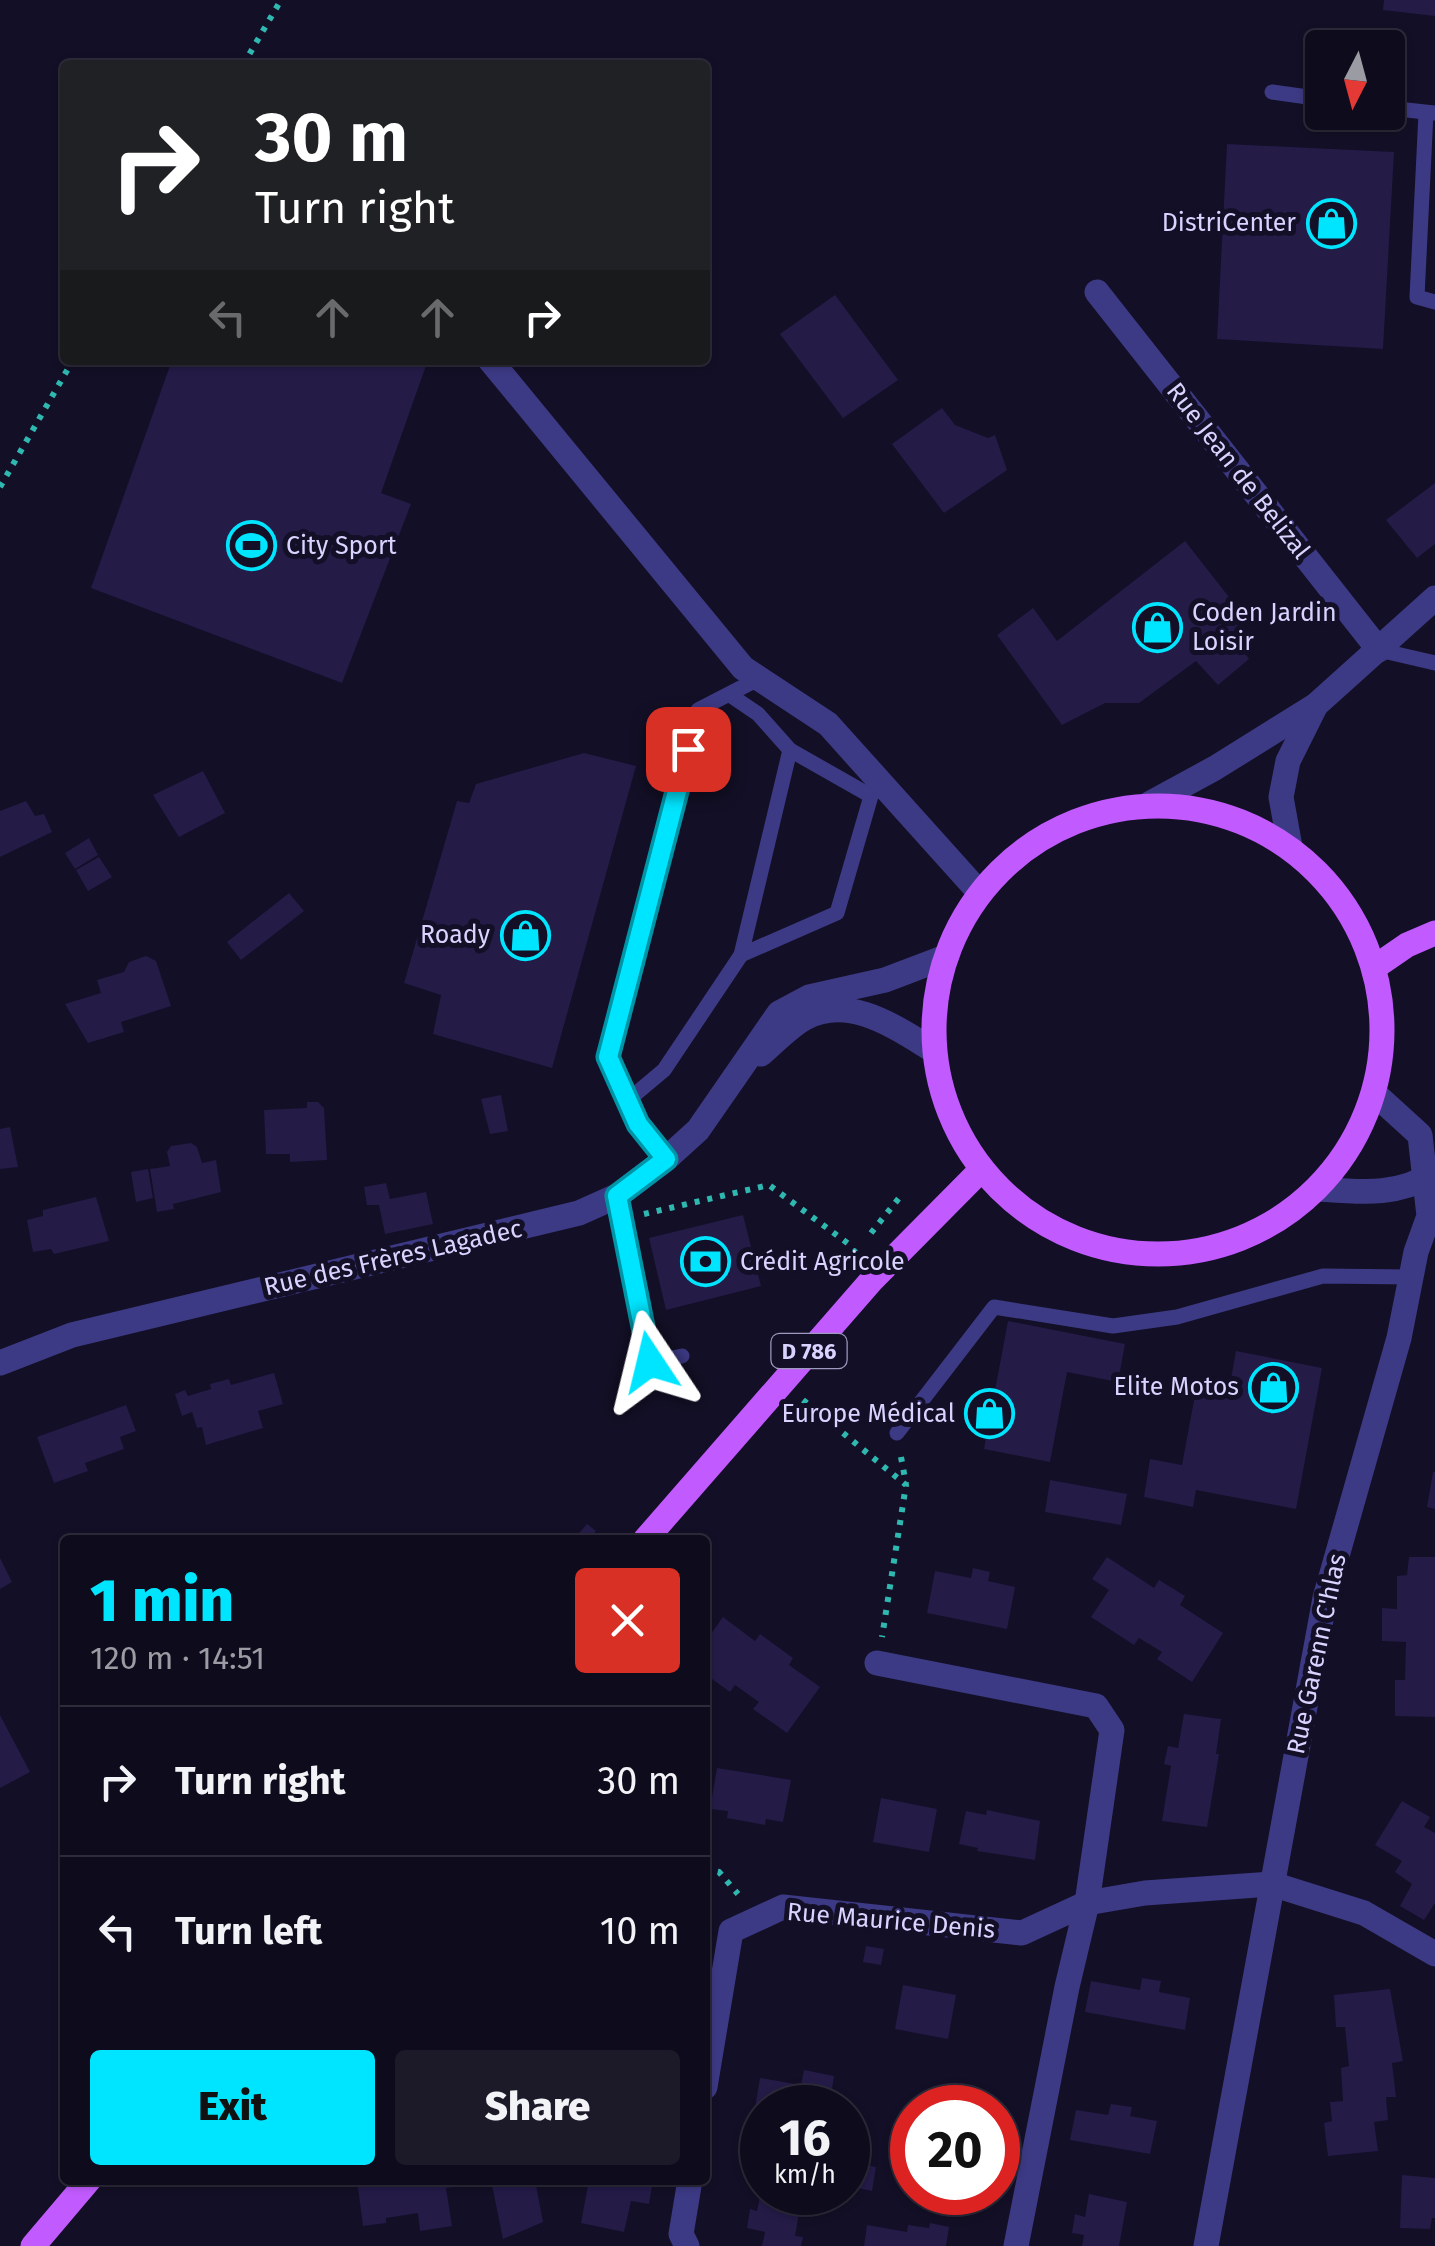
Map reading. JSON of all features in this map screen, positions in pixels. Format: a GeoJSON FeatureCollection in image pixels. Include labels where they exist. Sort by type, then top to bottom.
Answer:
{"type":"FeatureCollection","features":[{"type":"Feature","properties":{"kind":"main road"},"geometry":{"type":"LineString","coordinates":[[1149,804],[1223,814],[1290,846],[1343,900],[1375,967],[1384,1030],[1375,1094],[1353,1145],[1318,1189],[1256,1233],[1184,1254],[1108,1250],[1037,1221],[981,1170],[948,1114],[932,1050],[944,958],[978,892],[1026,847],[1084,816],[1149,804]]}},
{"type":"Feature","properties":{"kind":"main road"},"geometry":{"type":"LineString","coordinates":[[1375,967],[1407,945],[1435,933]]}},
{"type":"Feature","properties":{"kind":"main road","name":"D 786"},"geometry":{"type":"LineString","coordinates":[[649,1535],[871,1281],[981,1170]]}},
{"type":"Feature","properties":{"kind":"main road"},"geometry":{"type":"LineString","coordinates":[[33,2246],[86,2185]]}},
{"type":"Feature","properties":{"kind":"street","name":"Rue Jean de Belizal"},"geometry":{"type":"LineString","coordinates":[[1097,292],[1379,650]]}},
{"type":"Feature","properties":{"kind":"street"},"geometry":{"type":"LineString","coordinates":[[494,365],[744,668],[828,724],[978,892]]}},
{"type":"Feature","properties":{"kind":"street"},"geometry":{"type":"LineString","coordinates":[[1149,804],[1215,768],[1316,704],[1435,598]]}},
{"type":"Feature","properties":{"kind":"street"},"geometry":{"type":"LineString","coordinates":[[1290,846],[1281,797],[1288,761],[1316,704]]}},
{"type":"Feature","properties":{"kind":"street","name":"Rue des Frères Lagadec"},"geometry":{"type":"LineString","coordinates":[[0,1362],[72,1335],[579,1214],[620,1208],[698,1130],[779,1013],[808,997],[885,980],[944,958]]}},
{"type":"Feature","properties":{"kind":"street","name":"Rue des Frères Lagadec"},"geometry":{"type":"LineString","coordinates":[[738,1073],[804,1018],[846,1010],[877,1017],[932,1050]]}},
{"type":"Feature","properties":{"kind":"street","name":"Rue Garenn C'hlas"},"geometry":{"type":"LineString","coordinates":[[1206,2246],[1325,1598],[1430,1216],[1431,1175],[1420,1134],[1375,1094]]}},
{"type":"Feature","properties":{"kind":"street"},"geometry":{"type":"LineString","coordinates":[[1318,1189],[1379,1194],[1431,1175]]}},
{"type":"Feature","properties":{"kind":"street"},"geometry":{"type":"LineString","coordinates":[[878,1663],[1096,1706],[1112,1730],[1087,1903],[1016,2246]]}},
{"type":"Feature","properties":{"kind":"street"},"geometry":{"type":"LineString","coordinates":[[1272,1884],[1364,1913],[1435,1954]]}},
{"type":"Feature","properties":{"kind":"street","name":"Rue Maurice Denis"},"geometry":{"type":"LineString","coordinates":[[710,2057],[731,1931],[782,1907],[1022,1933],[1087,1903],[1146,1893],[1272,1884]]}},
{"type":"Feature","properties":{"kind":"street"},"geometry":{"type":"LineString","coordinates":[[688,2246],[680,2234],[689,2185]]}},
{"type":"Feature","properties":{"kind":"lane"},"geometry":{"type":"LineString","coordinates":[[1272,92],[1305,97]]}},
{"type":"Feature","properties":{"kind":"lane"},"geometry":{"type":"LineString","coordinates":[[1405,110],[1430,113],[1417,297],[1435,302]]}},
{"type":"Feature","properties":{"kind":"lane"},"geometry":{"type":"LineString","coordinates":[[1379,650],[1435,663]]}},
{"type":"Feature","properties":{"kind":"lane"},"geometry":{"type":"LineString","coordinates":[[666,1159],[638,1124],[608,1057],[698,710],[760,678]]}},
{"type":"Feature","properties":{"kind":"lane"},"geometry":{"type":"LineString","coordinates":[[730,695],[758,714],[790,750],[871,796],[837,913],[740,955]]}},
{"type":"Feature","properties":{"kind":"lane"},"geometry":{"type":"LineString","coordinates":[[626,1101],[664,1070],[740,955],[790,750]]}},
{"type":"Feature","properties":{"kind":"lane"},"geometry":{"type":"LineString","coordinates":[[620,1208],[650,1362],[682,1356]]}},
{"type":"Feature","properties":{"kind":"lane"},"geometry":{"type":"LineString","coordinates":[[897,1433],[994,1307],[1113,1326],[1177,1317],[1323,1276],[1412,1276]]}},
{"type":"Feature","properties":{"kind":"path"},"geometry":{"type":"LineString","coordinates":[[246,60],[281,0]]}},
{"type":"Feature","properties":{"kind":"path"},"geometry":{"type":"LineString","coordinates":[[0,487],[70,365]]}},
{"type":"Feature","properties":{"kind":"path"},"geometry":{"type":"LineString","coordinates":[[620,1208],[769,1185],[858,1251],[902,1193]]}},
{"type":"Feature","properties":{"kind":"path"},"geometry":{"type":"LineString","coordinates":[[782,1382],[906,1485],[878,1663]]}},
{"type":"Feature","properties":{"kind":"path"},"geometry":{"type":"LineString","coordinates":[[710,1869],[720,1872],[758,1918]]}},
{"type":"Feature","properties":{"kind":"building"},"geometry":{"type":"Polygon","coordinates":[[[1384,0],[1435,0],[1435,16],[1383,10],[1384,0]]]}},
{"type":"Feature","properties":{"kind":"building"},"geometry":{"type":"Polygon","coordinates":[[[1227,144],[1394,152],[1383,349],[1217,339],[1227,144]]]}},
{"type":"Feature","properties":{"kind":"building"},"geometry":{"type":"Polygon","coordinates":[[[835,295],[898,380],[843,418],[780,334],[835,295]]]}},
{"type":"Feature","properties":{"kind":"building","name":"City Sport"},"geometry":{"type":"Polygon","coordinates":[[[170,365],[426,365],[381,493],[411,504],[342,683],[91,588],[170,365]]]}},
{"type":"Feature","properties":{"kind":"building"},"geometry":{"type":"Polygon","coordinates":[[[942,408],[955,425],[988,438],[995,435],[1007,470],[944,513],[892,444],[942,408]]]}},
{"type":"Feature","properties":{"kind":"building"},"geometry":{"type":"Polygon","coordinates":[[[1435,483],[1435,544],[1417,558],[1386,520],[1435,483]]]}},
{"type":"Feature","properties":{"kind":"building","name":"Coden Jardin Loisir"},"geometry":{"type":"Polygon","coordinates":[[[1185,541],[1247,620],[1231,634],[1249,659],[1218,685],[1196,661],[1139,703],[1105,703],[1062,725],[997,635],[1033,608],[1057,641],[1185,541]]]}},
{"type":"Feature","properties":{"kind":"building"},"geometry":{"type":"Polygon","coordinates":[[[584,753],[636,766],[552,1068],[433,1034],[441,995],[404,983],[457,801],[469,803],[476,784],[584,753]]]}},
{"type":"Feature","properties":{"kind":"building"},"geometry":{"type":"Polygon","coordinates":[[[203,771],[225,813],[179,837],[153,795],[203,771]]]}},
{"type":"Feature","properties":{"kind":"building"},"geometry":{"type":"Polygon","coordinates":[[[26,801],[35,816],[44,814],[52,832],[0,857],[0,811],[26,801]]]}},
{"type":"Feature","properties":{"kind":"building"},"geometry":{"type":"Polygon","coordinates":[[[89,838],[98,855],[75,869],[65,853],[89,838]]]}},
{"type":"Feature","properties":{"kind":"building"},"geometry":{"type":"Polygon","coordinates":[[[99,857],[112,877],[88,891],[76,870],[99,857]]]}},
{"type":"Feature","properties":{"kind":"building"},"geometry":{"type":"Polygon","coordinates":[[[289,893],[304,911],[241,960],[227,942],[289,893]]]}},
{"type":"Feature","properties":{"kind":"building"},"geometry":{"type":"Polygon","coordinates":[[[146,956],[156,961],[171,1006],[121,1022],[124,1032],[88,1043],[65,1004],[101,993],[97,980],[124,972],[129,962],[146,956]]]}},
{"type":"Feature","properties":{"kind":"building"},"geometry":{"type":"Polygon","coordinates":[[[501,1095],[508,1131],[490,1134],[481,1099],[501,1095]]]}},
{"type":"Feature","properties":{"kind":"building"},"geometry":{"type":"Polygon","coordinates":[[[307,1102],[318,1102],[324,1108],[327,1160],[290,1162],[290,1154],[266,1154],[264,1110],[307,1108],[307,1102]]]}},
{"type":"Feature","properties":{"kind":"building"},"geometry":{"type":"Polygon","coordinates":[[[10,1127],[18,1167],[0,1169],[0,1129],[10,1127]]]}},
{"type":"Feature","properties":{"kind":"building"},"geometry":{"type":"Polygon","coordinates":[[[191,1143],[197,1147],[202,1163],[216,1160],[221,1192],[157,1212],[150,1169],[170,1166],[167,1152],[171,1146],[191,1143]]]}},
{"type":"Feature","properties":{"kind":"building"},"geometry":{"type":"Polygon","coordinates":[[[148,1169],[153,1198],[136,1202],[131,1172],[148,1169]]]}},
{"type":"Feature","properties":{"kind":"building"},"geometry":{"type":"Polygon","coordinates":[[[386,1183],[390,1199],[426,1192],[433,1224],[385,1234],[379,1205],[367,1205],[364,1187],[386,1183]]]}},
{"type":"Feature","properties":{"kind":"building"},"geometry":{"type":"Polygon","coordinates":[[[96,1197],[109,1241],[54,1254],[51,1249],[33,1252],[27,1220],[43,1216],[43,1210],[96,1197]]]}},
{"type":"Feature","properties":{"kind":"building","name":"Crédit Agricole"},"geometry":{"type":"Polygon","coordinates":[[[743,1215],[761,1286],[666,1310],[649,1238],[743,1215]]]}},
{"type":"Feature","properties":{"kind":"building"},"geometry":{"type":"Polygon","coordinates":[[[1008,1321],[1125,1344],[1118,1382],[1067,1372],[1050,1462],[984,1449],[1008,1321]]]}},
{"type":"Feature","properties":{"kind":"building"},"geometry":{"type":"Polygon","coordinates":[[[1236,1351],[1322,1368],[1296,1509],[1196,1490],[1193,1507],[1144,1497],[1150,1459],[1182,1465],[1197,1384],[1229,1390],[1236,1351]]]}},
{"type":"Feature","properties":{"kind":"building"},"geometry":{"type":"Polygon","coordinates":[[[274,1373],[283,1404],[258,1411],[263,1428],[206,1445],[202,1427],[197,1428],[192,1412],[182,1416],[175,1394],[185,1390],[188,1396],[211,1389],[210,1384],[229,1379],[231,1385],[274,1373]]]}},
{"type":"Feature","properties":{"kind":"building"},"geometry":{"type":"Polygon","coordinates":[[[126,1405],[136,1431],[120,1437],[124,1449],[85,1463],[88,1471],[54,1483],[37,1437],[126,1405]]]}},
{"type":"Feature","properties":{"kind":"building"},"geometry":{"type":"Polygon","coordinates":[[[1435,1472],[1435,1509],[1427,1507],[1435,1472]]]}},
{"type":"Feature","properties":{"kind":"building"},"geometry":{"type":"Polygon","coordinates":[[[1050,1480],[1127,1494],[1121,1525],[1045,1512],[1050,1480]]]}},
{"type":"Feature","properties":{"kind":"building"},"geometry":{"type":"Polygon","coordinates":[[[587,1524],[596,1531],[592,1535],[577,1535],[587,1524]]]}},
{"type":"Feature","properties":{"kind":"building"},"geometry":{"type":"Polygon","coordinates":[[[1107,1557],[1154,1588],[1159,1580],[1185,1596],[1180,1605],[1223,1633],[1192,1682],[1157,1659],[1162,1652],[1139,1638],[1134,1645],[1091,1617],[1109,1590],[1092,1579],[1107,1557]]]}},
{"type":"Feature","properties":{"kind":"building"},"geometry":{"type":"Polygon","coordinates":[[[1409,1557],[1435,1557],[1435,1717],[1395,1716],[1395,1680],[1405,1680],[1406,1642],[1382,1641],[1382,1608],[1397,1609],[1397,1576],[1407,1575],[1409,1557]]]}},
{"type":"Feature","properties":{"kind":"building"},"geometry":{"type":"Polygon","coordinates":[[[0,1558],[12,1582],[0,1589],[0,1558]]]}},
{"type":"Feature","properties":{"kind":"building"},"geometry":{"type":"Polygon","coordinates":[[[973,1568],[990,1572],[988,1581],[1015,1587],[1007,1629],[927,1613],[935,1571],[971,1578],[973,1568]]]}},
{"type":"Feature","properties":{"kind":"building"},"geometry":{"type":"Polygon","coordinates":[[[723,1617],[755,1641],[760,1634],[793,1658],[789,1665],[820,1687],[787,1733],[753,1709],[759,1702],[735,1685],[730,1692],[710,1678],[710,1635],[723,1617]]]}},
{"type":"Feature","properties":{"kind":"building"},"geometry":{"type":"Polygon","coordinates":[[[1184,1714],[1221,1719],[1207,1827],[1162,1821],[1171,1766],[1164,1764],[1168,1746],[1178,1748],[1184,1714]]]}},
{"type":"Feature","properties":{"kind":"building"},"geometry":{"type":"Polygon","coordinates":[[[0,1715],[30,1772],[0,1788],[0,1715]]]}},
{"type":"Feature","properties":{"kind":"building"},"geometry":{"type":"Polygon","coordinates":[[[717,1768],[791,1780],[783,1822],[766,1819],[765,1825],[727,1818],[728,1811],[710,1809],[717,1768]]]}},
{"type":"Feature","properties":{"kind":"building"},"geometry":{"type":"Polygon","coordinates":[[[881,1798],[937,1809],[929,1852],[873,1842],[881,1798]]]}},
{"type":"Feature","properties":{"kind":"building"},"geometry":{"type":"Polygon","coordinates":[[[1402,1801],[1430,1817],[1424,1827],[1435,1833],[1435,1903],[1424,1920],[1400,1906],[1412,1884],[1395,1872],[1402,1861],[1375,1845],[1402,1801]]]}},
{"type":"Feature","properties":{"kind":"building"},"geometry":{"type":"Polygon","coordinates":[[[987,1810],[1040,1821],[1035,1860],[977,1851],[978,1848],[959,1844],[966,1811],[986,1815],[987,1810]]]}},
{"type":"Feature","properties":{"kind":"building"},"geometry":{"type":"Polygon","coordinates":[[[866,1946],[884,1949],[881,1965],[863,1962],[866,1946]]]}},
{"type":"Feature","properties":{"kind":"building"},"geometry":{"type":"Polygon","coordinates":[[[1142,1978],[1161,1981],[1159,1992],[1190,1998],[1185,2030],[1085,2012],[1091,1981],[1140,1990],[1142,1978]]]}},
{"type":"Feature","properties":{"kind":"building"},"geometry":{"type":"Polygon","coordinates":[[[903,1985],[956,1995],[948,2039],[895,2029],[903,1985]]]}},
{"type":"Feature","properties":{"kind":"building"},"geometry":{"type":"Polygon","coordinates":[[[1390,1989],[1403,2061],[1392,2063],[1396,2097],[1386,2097],[1388,2120],[1374,2122],[1378,2151],[1328,2156],[1324,2123],[1332,2121],[1330,2102],[1343,2101],[1341,2068],[1349,2066],[1345,2027],[1336,2027],[1334,1995],[1390,1989]]]}},
{"type":"Feature","properties":{"kind":"building"},"geometry":{"type":"Polygon","coordinates":[[[804,2070],[834,2076],[833,2085],[801,2085],[804,2070]]]}},
{"type":"Feature","properties":{"kind":"building"},"geometry":{"type":"Polygon","coordinates":[[[760,2078],[801,2085],[759,2085],[760,2078]]]}},
{"type":"Feature","properties":{"kind":"building"},"geometry":{"type":"Polygon","coordinates":[[[1111,2104],[1132,2107],[1130,2116],[1157,2121],[1150,2154],[1070,2140],[1076,2110],[1108,2115],[1111,2104]]]}},
{"type":"Feature","properties":{"kind":"building"},"geometry":{"type":"Polygon","coordinates":[[[870,2166],[876,2167],[870,2191],[870,2166]]]}},
{"type":"Feature","properties":{"kind":"building"},"geometry":{"type":"Polygon","coordinates":[[[1402,2175],[1435,2178],[1435,2218],[1430,2229],[1400,2228],[1402,2175]]]}},
{"type":"Feature","properties":{"kind":"building"},"geometry":{"type":"Polygon","coordinates":[[[358,2185],[462,2185],[446,2188],[452,2226],[420,2231],[418,2213],[363,2226],[358,2185]]]}},
{"type":"Feature","properties":{"kind":"building"},"geometry":{"type":"Polygon","coordinates":[[[492,2185],[536,2185],[543,2222],[503,2239],[492,2185]]]}},
{"type":"Feature","properties":{"kind":"building"},"geometry":{"type":"Polygon","coordinates":[[[588,2185],[652,2185],[649,2204],[631,2201],[624,2232],[581,2223],[588,2185]]]}},
{"type":"Feature","properties":{"kind":"building"},"geometry":{"type":"Polygon","coordinates":[[[1089,2194],[1127,2202],[1119,2246],[1082,2246],[1084,2235],[1072,2233],[1075,2214],[1085,2217],[1089,2194]]]}},
{"type":"Feature","properties":{"kind":"building"},"geometry":{"type":"Polygon","coordinates":[[[749,2215],[799,2215],[795,2236],[803,2237],[801,2246],[762,2246],[765,2232],[747,2228],[749,2215]]]}},
{"type":"Feature","properties":{"kind":"building"},"geometry":{"type":"Polygon","coordinates":[[[930,2223],[949,2227],[946,2246],[864,2246],[867,2225],[907,2232],[908,2225],[929,2228],[930,2223]]]}},
{"type":"Feature","properties":{"kind":"place","name":"DistriCenter"},"geometry":{"type":"Point","coordinates":[1331,223]}},
{"type":"Feature","properties":{"kind":"place","name":"City Sport"},"geometry":{"type":"Point","coordinates":[251,546]}},
{"type":"Feature","properties":{"kind":"place","name":"Coden Jardin Loisir"},"geometry":{"type":"Point","coordinates":[1157,627]}},
{"type":"Feature","properties":{"kind":"place","name":"Roady"},"geometry":{"type":"Point","coordinates":[525,935]}},
{"type":"Feature","properties":{"kind":"place","name":"Crédit Agricole"},"geometry":{"type":"Point","coordinates":[705,1262]}},
{"type":"Feature","properties":{"kind":"place","name":"Elite Motos"},"geometry":{"type":"Point","coordinates":[1274,1387]}},
{"type":"Feature","properties":{"kind":"place","name":"Europe Médical"},"geometry":{"type":"Point","coordinates":[990,1414]}},
{"type":"Feature","properties":{"kind":"route"},"geometry":{"type":"LineString","coordinates":[[650,1362],[617,1196],[666,1159],[638,1124],[608,1057],[688,749]]}}]}
